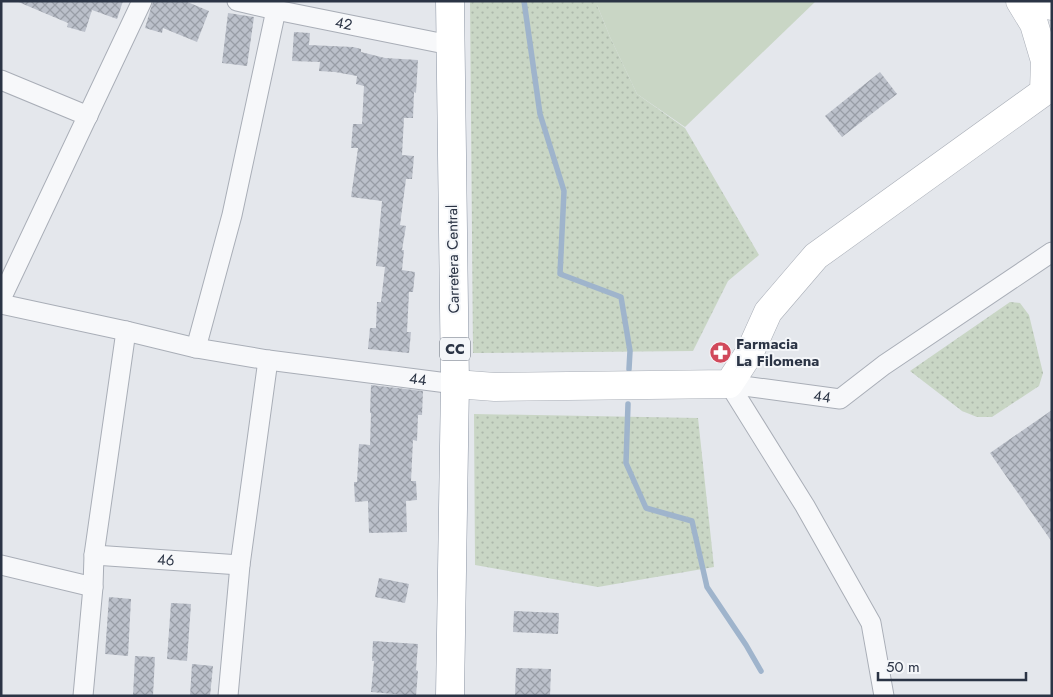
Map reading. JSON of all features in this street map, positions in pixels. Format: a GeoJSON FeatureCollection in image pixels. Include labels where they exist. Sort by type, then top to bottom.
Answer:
{"type":"FeatureCollection","features":[{"type":"Feature","properties":{"kind":"main road","name":"Carretera Central"},"geometry":{"type":"LineString","coordinates":[[450,1],[455,384],[450,696]]}},
{"type":"Feature","properties":{"kind":"main road"},"geometry":{"type":"LineString","coordinates":[[729,384],[750,352],[768,312],[816,256],[1048,88],[1045,61],[1034,24],[1020,1]]}},
{"type":"Feature","properties":{"kind":"main road"},"geometry":{"type":"LineString","coordinates":[[1040,1],[1052,6]]}},
{"type":"Feature","properties":{"kind":"main road","name":"44"},"geometry":{"type":"LineString","coordinates":[[455,384],[495,387],[729,384]]}},
{"type":"Feature","properties":{"kind":"street"},"geometry":{"type":"LineString","coordinates":[[1,299],[142,1]]}},
{"type":"Feature","properties":{"kind":"street","name":"42"},"geometry":{"type":"LineString","coordinates":[[237,1],[450,45]]}},
{"type":"Feature","properties":{"kind":"street"},"geometry":{"type":"LineString","coordinates":[[196,348],[232,215],[276,10]]}},
{"type":"Feature","properties":{"kind":"street"},"geometry":{"type":"LineString","coordinates":[[1,80],[88,116]]}},
{"type":"Feature","properties":{"kind":"street","name":"44"},"geometry":{"type":"LineString","coordinates":[[729,384],[840,399],[884,365],[1052,252]]}},
{"type":"Feature","properties":{"kind":"street","name":"44"},"geometry":{"type":"LineString","coordinates":[[1,304],[196,348],[268,360],[455,384]]}},
{"type":"Feature","properties":{"kind":"street"},"geometry":{"type":"LineString","coordinates":[[83,696],[94,555],[126,331]]}},
{"type":"Feature","properties":{"kind":"street"},"geometry":{"type":"LineString","coordinates":[[228,696],[240,565],[268,360]]}},
{"type":"Feature","properties":{"kind":"street"},"geometry":{"type":"LineString","coordinates":[[729,384],[805,506],[871,623],[884,696]]}},
{"type":"Feature","properties":{"kind":"street","name":"46"},"geometry":{"type":"LineString","coordinates":[[94,555],[240,565]]}},
{"type":"Feature","properties":{"kind":"street"},"geometry":{"type":"LineString","coordinates":[[1,565],[93,587]]}},
{"type":"Feature","properties":{"kind":"green space"},"geometry":{"type":"Polygon","coordinates":[[[470,1],[597,1],[610,37],[637,94],[685,128],[759,255],[728,281],[693,351],[473,353],[470,1]]]}},
{"type":"Feature","properties":{"kind":"green space"},"geometry":{"type":"Polygon","coordinates":[[[597,1],[816,1],[685,127],[637,94],[610,37],[597,1]]]}},
{"type":"Feature","properties":{"kind":"green space"},"geometry":{"type":"Polygon","coordinates":[[[1010,302],[1020,303],[1029,315],[1043,373],[1039,386],[992,417],[977,417],[962,411],[910,371],[1010,302]]]}},
{"type":"Feature","properties":{"kind":"green space"},"geometry":{"type":"Polygon","coordinates":[[[474,414],[698,418],[714,567],[598,587],[475,565],[474,414]]]}},
{"type":"Feature","properties":{"kind":"building"},"geometry":{"type":"Polygon","coordinates":[[[16,1],[123,1],[117,19],[92,10],[85,32],[67,27],[68,23],[16,1]]]}},
{"type":"Feature","properties":{"kind":"building"},"geometry":{"type":"Polygon","coordinates":[[[153,1],[185,1],[209,11],[197,42],[163,28],[162,33],[145,28],[153,1]]]}},
{"type":"Feature","properties":{"kind":"building"},"geometry":{"type":"Polygon","coordinates":[[[228,13],[254,17],[247,66],[222,63],[228,13]]]}},
{"type":"Feature","properties":{"kind":"building"},"geometry":{"type":"Polygon","coordinates":[[[294,32],[310,33],[309,45],[353,47],[361,49],[361,52],[385,58],[418,60],[413,118],[404,118],[402,155],[414,156],[412,179],[406,179],[400,225],[406,226],[402,250],[404,250],[402,270],[415,272],[413,292],[409,292],[407,332],[411,332],[409,353],[368,349],[370,328],[376,328],[377,302],[381,302],[385,267],[376,266],[382,201],[351,197],[358,148],[351,148],[353,124],[362,124],[364,86],[356,84],[357,76],[319,71],[320,62],[292,61],[294,32]]]}},
{"type":"Feature","properties":{"kind":"building"},"geometry":{"type":"Polygon","coordinates":[[[880,72],[897,94],[842,137],[825,116],[880,72]]]}},
{"type":"Feature","properties":{"kind":"building"},"geometry":{"type":"Polygon","coordinates":[[[371,385],[423,391],[422,415],[418,415],[417,441],[413,440],[411,481],[416,481],[417,500],[406,501],[407,532],[369,533],[368,501],[355,502],[354,482],[357,482],[359,444],[370,445],[371,385]]]}},
{"type":"Feature","properties":{"kind":"building"},"geometry":{"type":"Polygon","coordinates":[[[1052,410],[1052,542],[990,453],[1052,410]]]}},
{"type":"Feature","properties":{"kind":"building"},"geometry":{"type":"Polygon","coordinates":[[[379,578],[409,584],[405,603],[375,597],[379,578]]]}},
{"type":"Feature","properties":{"kind":"building"},"geometry":{"type":"Polygon","coordinates":[[[109,597],[131,599],[128,656],[105,654],[109,597]]]}},
{"type":"Feature","properties":{"kind":"building"},"geometry":{"type":"Polygon","coordinates":[[[171,603],[191,604],[187,661],[167,659],[171,603]]]}},
{"type":"Feature","properties":{"kind":"building"},"geometry":{"type":"Polygon","coordinates":[[[514,611],[559,613],[558,634],[513,632],[514,611]]]}},
{"type":"Feature","properties":{"kind":"building"},"geometry":{"type":"Polygon","coordinates":[[[373,641],[418,644],[416,696],[371,692],[374,661],[372,661],[373,641]]]}},
{"type":"Feature","properties":{"kind":"building"},"geometry":{"type":"Polygon","coordinates":[[[135,656],[155,657],[153,696],[133,696],[135,656]]]}},
{"type":"Feature","properties":{"kind":"building"},"geometry":{"type":"Polygon","coordinates":[[[192,664],[213,666],[210,696],[190,696],[192,664]]]}},
{"type":"Feature","properties":{"kind":"building"},"geometry":{"type":"Polygon","coordinates":[[[516,668],[551,669],[550,696],[515,696],[516,668]]]}},
{"type":"Feature","properties":{"kind":"waterway"},"geometry":{"type":"LineString","coordinates":[[524,1],[540,114],[564,191],[560,274],[621,297],[630,351],[629,369]]}},
{"type":"Feature","properties":{"kind":"waterway"},"geometry":{"type":"LineString","coordinates":[[628,404],[626,463],[646,508],[692,521],[707,587],[761,671]]}},
{"type":"Feature","properties":{"kind":"place","name":"Farmacia La Filomena"},"geometry":{"type":"Point","coordinates":[720,353]}}]}
